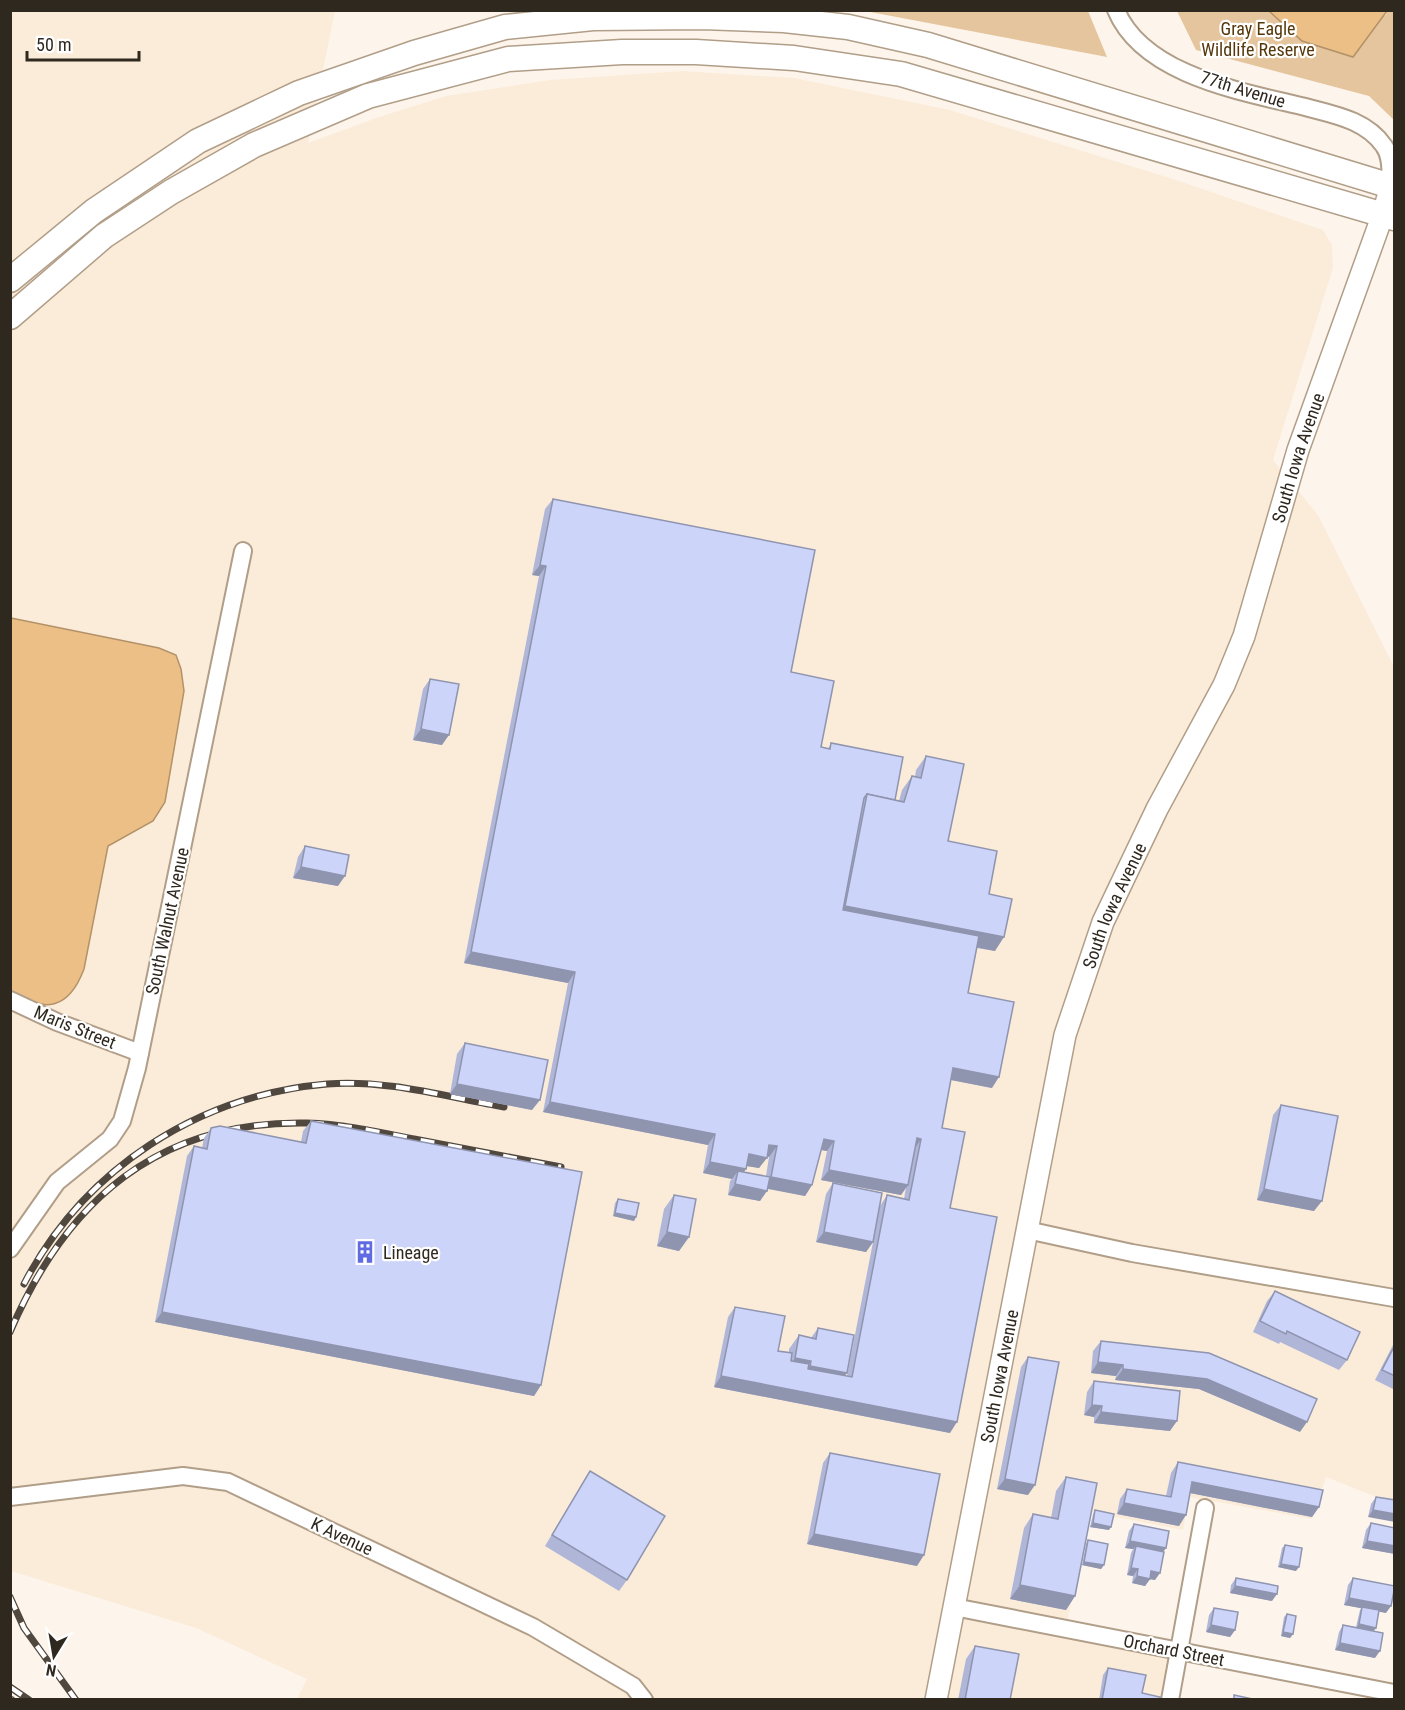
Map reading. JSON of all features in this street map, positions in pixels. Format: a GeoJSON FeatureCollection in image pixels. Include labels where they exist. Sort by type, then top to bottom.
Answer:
{"type":"FeatureCollection","features":[{"type":"Feature","properties":{"kind":"highway"},"geometry":{"type":"LineString","coordinates":[[10,280],[94,211],[198,141],[299,93],[414,53],[505,27],[593,18],[702,17],[783,20],[848,27],[928,45],[1393,187]]}},
{"type":"Feature","properties":{"kind":"highway"},"geometry":{"type":"LineString","coordinates":[[10,317],[104,236],[171,192],[254,145],[368,96],[508,59],[622,52],[696,52],[794,58],[901,74],[1389,216]]}},
{"type":"Feature","properties":{"kind":"main road","name":"South Iowa Avenue"},"geometry":{"type":"LineString","coordinates":[[936,1700],[1065,1035],[1103,922],[1125,874],[1224,685],[1244,636],[1298,450],[1389,216],[1393,187]]}},
{"type":"Feature","properties":{"kind":"street","name":"77th Avenue"},"geometry":{"type":"LineString","coordinates":[[1116,10],[1122,24],[1144,47],[1168,64],[1215,83],[1342,117],[1363,127],[1384,146]]}},
{"type":"Feature","properties":{"kind":"street","name":"South Iowa Avenue"},"geometry":{"type":"LineString","coordinates":[[1384,146],[1389,159],[1393,187]]}},
{"type":"Feature","properties":{"kind":"street","name":"South Walnut Avenue"},"geometry":{"type":"LineString","coordinates":[[10,1249],[57,1182],[110,1139],[122,1121],[140,1053],[243,551]]}},
{"type":"Feature","properties":{"kind":"street","name":"Maris Street"},"geometry":{"type":"LineString","coordinates":[[10,1000],[57,1022],[140,1053]]}},
{"type":"Feature","properties":{"kind":"street"},"geometry":{"type":"LineString","coordinates":[[1027,1230],[1132,1252],[1395,1299]]}},
{"type":"Feature","properties":{"kind":"street","name":"K Avenue"},"geometry":{"type":"LineString","coordinates":[[10,1497],[183,1476],[228,1482],[533,1627],[633,1686],[644,1700]]}},
{"type":"Feature","properties":{"kind":"street"},"geometry":{"type":"LineString","coordinates":[[1170,1700],[1205,1508]]}},
{"type":"Feature","properties":{"kind":"street","name":"Orchard Street"},"geometry":{"type":"LineString","coordinates":[[954,1607],[1395,1693]]}},
{"type":"Feature","properties":{"kind":"shaded area"},"geometry":{"type":"Polygon","coordinates":[[[10,11],[335,11],[308,143],[446,96],[550,80],[682,71],[794,78],[950,110],[1173,179],[1323,230],[1332,245],[1333,268],[1273,460],[1318,515],[1394,667],[1394,1504],[1326,1477],[1312,1519],[1189,1497],[1183,1530],[1089,1512],[1066,1629],[1179,1651],[1170,1699],[297,1699],[307,1679],[196,1628],[11,1571],[10,11]]]}},
{"type":"Feature","properties":{"kind":"shaded area"},"geometry":{"type":"Polygon","coordinates":[[[1269,11],[1387,11],[1353,57],[1302,41],[1269,11]]]}},
{"type":"Feature","properties":{"kind":"shaded area"},"geometry":{"type":"Polygon","coordinates":[[[11,618],[159,648],[176,655],[181,669],[184,691],[165,802],[153,821],[108,846],[84,969],[78,982],[64,999],[55,1004],[46,1005],[11,993],[11,618]]]}},
{"type":"Feature","properties":{"kind":"green space"},"geometry":{"type":"Polygon","coordinates":[[[865,11],[1088,11],[1107,57],[865,11]]]}},
{"type":"Feature","properties":{"kind":"green space","name":"Gray Eagle Wildlife Reserve"},"geometry":{"type":"Polygon","coordinates":[[[1177,11],[1269,11],[1302,41],[1386,15],[1387,11],[1394,11],[1394,120],[1369,96],[1196,50],[1177,11]]]}},
{"type":"Feature","properties":{"kind":"building"},"geometry":{"type":"Polygon","coordinates":[[[553,499],[815,550],[791,672],[834,681],[821,747],[830,749],[831,743],[903,757],[895,800],[867,794],[864,798],[843,910],[979,936],[968,993],[1014,1002],[999,1077],[953,1068],[942,1128],[965,1132],[950,1208],[997,1217],[957,1422],[721,1376],[735,1307],[785,1316],[778,1351],[792,1353],[791,1361],[809,1364],[808,1369],[852,1377],[887,1195],[909,1200],[921,1139],[917,1138],[908,1185],[829,1170],[834,1141],[824,1139],[812,1185],[771,1177],[777,1146],[769,1145],[767,1158],[749,1154],[746,1169],[710,1162],[715,1134],[550,1102],[575,972],[471,952],[546,566],[540,565],[553,499]]]}},
{"type":"Feature","properties":{"kind":"building"},"geometry":{"type":"Polygon","coordinates":[[[430,679],[459,684],[449,735],[421,729],[430,679]]]}},
{"type":"Feature","properties":{"kind":"building"},"geometry":{"type":"Polygon","coordinates":[[[926,756],[964,764],[948,841],[997,851],[989,894],[1012,899],[1004,937],[845,906],[867,794],[904,802],[912,776],[921,778],[926,756]]]}},
{"type":"Feature","properties":{"kind":"building"},"geometry":{"type":"Polygon","coordinates":[[[305,846],[349,855],[345,876],[301,867],[305,846]]]}},
{"type":"Feature","properties":{"kind":"building"},"geometry":{"type":"Polygon","coordinates":[[[465,1043],[548,1060],[540,1100],[457,1084],[465,1043]]]}},
{"type":"Feature","properties":{"kind":"building"},"geometry":{"type":"Polygon","coordinates":[[[1281,1105],[1338,1116],[1322,1201],[1264,1189],[1281,1105]]]}},
{"type":"Feature","properties":{"kind":"building","name":"Lineage"},"geometry":{"type":"Polygon","coordinates":[[[311,1121],[582,1172],[541,1385],[162,1312],[194,1146],[207,1149],[211,1128],[220,1126],[306,1143],[311,1121]]]}},
{"type":"Feature","properties":{"kind":"building"},"geometry":{"type":"Polygon","coordinates":[[[738,1171],[770,1177],[767,1191],[735,1184],[738,1171]]]}},
{"type":"Feature","properties":{"kind":"building"},"geometry":{"type":"Polygon","coordinates":[[[833,1183],[882,1193],[873,1242],[824,1232],[833,1183]]]}},
{"type":"Feature","properties":{"kind":"building"},"geometry":{"type":"Polygon","coordinates":[[[674,1195],[696,1199],[689,1237],[667,1232],[674,1195]]]}},
{"type":"Feature","properties":{"kind":"building"},"geometry":{"type":"Polygon","coordinates":[[[618,1199],[639,1203],[636,1217],[615,1213],[618,1199]]]}},
{"type":"Feature","properties":{"kind":"building"},"geometry":{"type":"Polygon","coordinates":[[[1275,1291],[1360,1332],[1347,1360],[1287,1331],[1286,1334],[1260,1321],[1275,1291]]]}},
{"type":"Feature","properties":{"kind":"building"},"geometry":{"type":"Polygon","coordinates":[[[818,1328],[854,1335],[847,1373],[810,1366],[811,1361],[795,1358],[799,1335],[816,1339],[818,1328]]]}},
{"type":"Feature","properties":{"kind":"building"},"geometry":{"type":"Polygon","coordinates":[[[1101,1341],[1209,1353],[1317,1399],[1307,1422],[1207,1379],[1123,1369],[1123,1365],[1098,1362],[1101,1341]]]}},
{"type":"Feature","properties":{"kind":"building"},"geometry":{"type":"Polygon","coordinates":[[[1395,1345],[1395,1376],[1382,1370],[1395,1345]]]}},
{"type":"Feature","properties":{"kind":"building"},"geometry":{"type":"Polygon","coordinates":[[[1028,1357],[1059,1362],[1035,1485],[1005,1479],[1028,1357]]]}},
{"type":"Feature","properties":{"kind":"building"},"geometry":{"type":"Polygon","coordinates":[[[1094,1381],[1180,1391],[1177,1421],[1101,1412],[1102,1406],[1092,1405],[1094,1381]]]}},
{"type":"Feature","properties":{"kind":"building"},"geometry":{"type":"Polygon","coordinates":[[[830,1453],[940,1474],[924,1555],[814,1534],[830,1453]]]}},
{"type":"Feature","properties":{"kind":"building"},"geometry":{"type":"Polygon","coordinates":[[[1178,1462],[1323,1490],[1319,1507],[1192,1482],[1186,1515],[1124,1503],[1127,1489],[1171,1497],[1178,1462]]]}},
{"type":"Feature","properties":{"kind":"building"},"geometry":{"type":"Polygon","coordinates":[[[590,1471],[665,1516],[627,1580],[552,1535],[590,1471]]]}},
{"type":"Feature","properties":{"kind":"building"},"geometry":{"type":"Polygon","coordinates":[[[1066,1477],[1097,1483],[1075,1596],[1020,1585],[1033,1514],[1058,1519],[1066,1477]]]}},
{"type":"Feature","properties":{"kind":"building"},"geometry":{"type":"Polygon","coordinates":[[[1376,1497],[1395,1500],[1395,1514],[1373,1510],[1376,1497]]]}},
{"type":"Feature","properties":{"kind":"building"},"geometry":{"type":"Polygon","coordinates":[[[1095,1510],[1114,1514],[1111,1527],[1093,1523],[1095,1510]]]}},
{"type":"Feature","properties":{"kind":"building"},"geometry":{"type":"Polygon","coordinates":[[[1371,1523],[1395,1528],[1395,1546],[1367,1541],[1371,1523]]]}},
{"type":"Feature","properties":{"kind":"building"},"geometry":{"type":"Polygon","coordinates":[[[1134,1524],[1169,1531],[1166,1548],[1130,1541],[1134,1524]]]}},
{"type":"Feature","properties":{"kind":"building"},"geometry":{"type":"Polygon","coordinates":[[[1088,1540],[1108,1544],[1104,1565],[1084,1562],[1088,1540]]]}},
{"type":"Feature","properties":{"kind":"building"},"geometry":{"type":"Polygon","coordinates":[[[1285,1545],[1302,1548],[1299,1567],[1281,1564],[1285,1545]]]}},
{"type":"Feature","properties":{"kind":"building"},"geometry":{"type":"Polygon","coordinates":[[[1136,1546],[1164,1552],[1160,1573],[1151,1571],[1150,1579],[1137,1576],[1138,1569],[1131,1568],[1136,1546]]]}},
{"type":"Feature","properties":{"kind":"building"},"geometry":{"type":"Polygon","coordinates":[[[1236,1578],[1278,1586],[1277,1594],[1235,1586],[1236,1578]]]}},
{"type":"Feature","properties":{"kind":"building"},"geometry":{"type":"Polygon","coordinates":[[[1353,1578],[1395,1586],[1391,1606],[1349,1598],[1353,1578]]]}},
{"type":"Feature","properties":{"kind":"building"},"geometry":{"type":"Polygon","coordinates":[[[1362,1607],[1379,1610],[1376,1628],[1359,1624],[1362,1607]]]}},
{"type":"Feature","properties":{"kind":"building"},"geometry":{"type":"Polygon","coordinates":[[[1214,1608],[1238,1612],[1235,1630],[1211,1625],[1214,1608]]]}},
{"type":"Feature","properties":{"kind":"building"},"geometry":{"type":"Polygon","coordinates":[[[1287,1614],[1296,1616],[1293,1634],[1283,1632],[1287,1614]]]}},
{"type":"Feature","properties":{"kind":"building"},"geometry":{"type":"Polygon","coordinates":[[[1343,1625],[1383,1633],[1380,1651],[1340,1643],[1343,1625]]]}},
{"type":"Feature","properties":{"kind":"building"},"geometry":{"type":"Polygon","coordinates":[[[975,1646],[1019,1654],[1010,1700],[965,1700],[975,1646]]]}},
{"type":"Feature","properties":{"kind":"building"},"geometry":{"type":"Polygon","coordinates":[[[1108,1668],[1146,1675],[1142,1693],[1160,1697],[1160,1700],[1102,1700],[1108,1668]]]}},
{"type":"Feature","properties":{"kind":"building"},"geometry":{"type":"Polygon","coordinates":[[[1234,1695],[1253,1699],[1253,1700],[1234,1700],[1234,1695]]]}},
{"type":"Feature","properties":{"kind":"railway"},"geometry":{"type":"LineString","coordinates":[[24,1284],[49,1243],[79,1206],[112,1173],[150,1145],[190,1122],[234,1104],[279,1091],[349,1083],[393,1086],[504,1107]]}},
{"type":"Feature","properties":{"kind":"railway"},"geometry":{"type":"LineString","coordinates":[[10,1332],[33,1285],[59,1244],[89,1208],[124,1177],[162,1153],[206,1136],[254,1126],[320,1124],[374,1131],[561,1167]]}},
{"type":"Feature","properties":{"kind":"railway"},"geometry":{"type":"LineString","coordinates":[[10,1597],[24,1628],[76,1700]]}},
{"type":"Feature","properties":{"kind":"railway"},"geometry":{"type":"LineString","coordinates":[[10,1687],[29,1700]]}},
{"type":"Feature","properties":{"kind":"place","name":"Lineage"},"geometry":{"type":"Point","coordinates":[365,1252]}}]}
